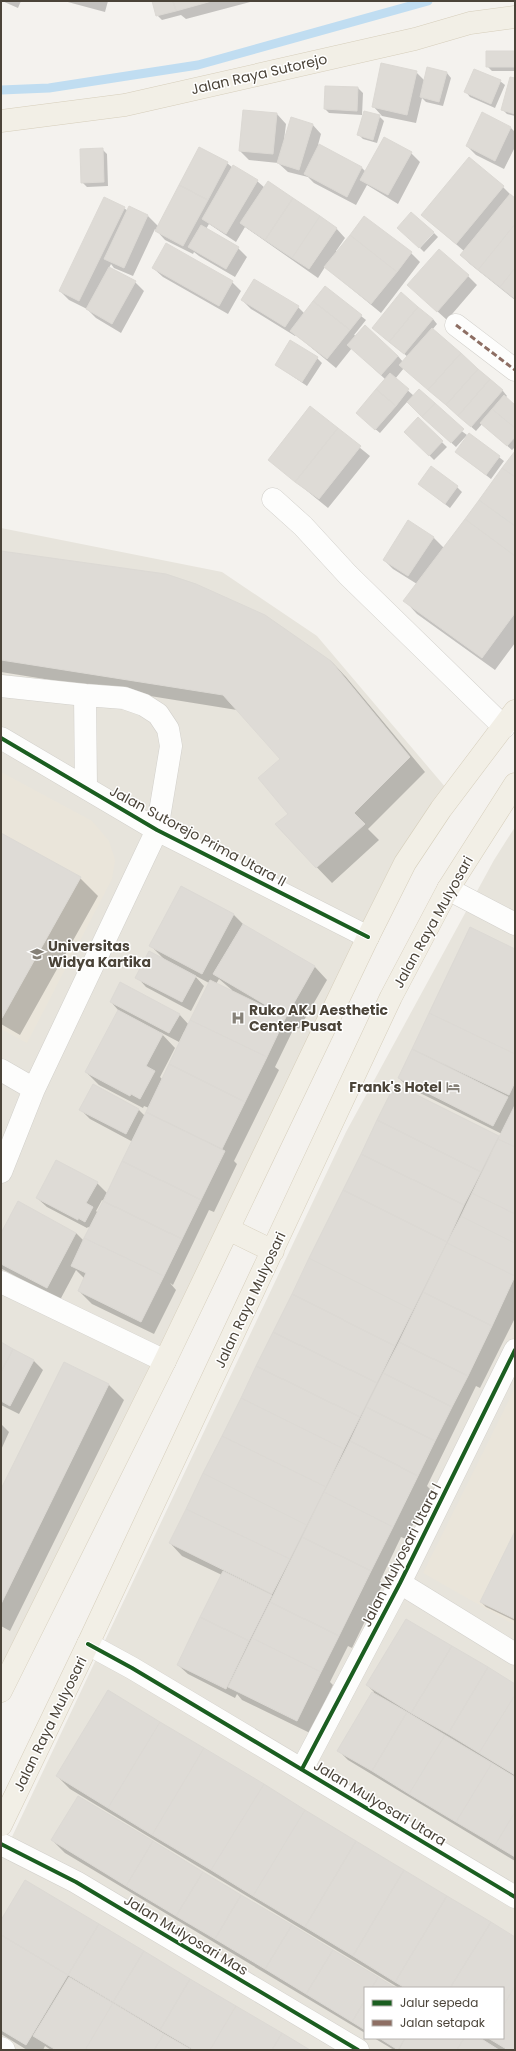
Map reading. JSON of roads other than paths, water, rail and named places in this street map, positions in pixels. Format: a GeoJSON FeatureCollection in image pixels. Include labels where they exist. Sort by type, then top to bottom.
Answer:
{"type":"FeatureCollection","features":[{"type":"Feature","properties":{"kind":"main road","name":"Jalan Raya Sutorejo"},"geometry":{"type":"LineString","coordinates":[[1,120],[125,105],[415,39],[470,22],[515,17]]}},
{"type":"Feature","properties":{"kind":"main road"},"geometry":{"type":"LineString","coordinates":[[1,1691],[165,1361],[368,937],[405,863],[442,809],[510,719]]}},
{"type":"Feature","properties":{"kind":"main road","name":"Jalan Raya Mulyosari"},"geometry":{"type":"LineString","coordinates":[[1,1825],[88,1644],[391,997],[448,889],[515,784]]}},
{"type":"Feature","properties":{"kind":"main road"},"geometry":{"type":"LineString","coordinates":[[228,1229],[273,1251]]}},
{"type":"Feature","properties":{"kind":"street"},"geometry":{"type":"LineString","coordinates":[[456,325],[515,370]]}},
{"type":"Feature","properties":{"kind":"street"},"geometry":{"type":"LineString","coordinates":[[273,499],[303,526],[348,575],[510,719]]}},
{"type":"Feature","properties":{"kind":"street"},"geometry":{"type":"LineString","coordinates":[[1,686],[124,698],[144,705],[158,714],[168,729],[171,746],[157,830],[34,1089],[1,1172]]}},
{"type":"Feature","properties":{"kind":"street"},"geometry":{"type":"LineString","coordinates":[[84,695],[86,787]]}},
{"type":"Feature","properties":{"kind":"street","name":"Jalan Sutorejo Prima Utara II"},"geometry":{"type":"LineString","coordinates":[[1,738],[157,830],[368,937]]}},
{"type":"Feature","properties":{"kind":"street"},"geometry":{"type":"LineString","coordinates":[[448,889],[515,924]]}},
{"type":"Feature","properties":{"kind":"street"},"geometry":{"type":"LineString","coordinates":[[1,1070],[34,1089]]}},
{"type":"Feature","properties":{"kind":"street"},"geometry":{"type":"LineString","coordinates":[[1,1282],[165,1361]]}},
{"type":"Feature","properties":{"kind":"street","name":"Jalan Mulyosari Utara I"},"geometry":{"type":"LineString","coordinates":[[302,1769],[400,1583],[515,1350]]}},
{"type":"Feature","properties":{"kind":"street"},"geometry":{"type":"LineString","coordinates":[[400,1583],[515,1654]]}},
{"type":"Feature","properties":{"kind":"street","name":"Jalan Mulyosari Utara"},"geometry":{"type":"LineString","coordinates":[[88,1644],[139,1672],[515,1897]]}},
{"type":"Feature","properties":{"kind":"street","name":"Jalan Mulyosari Mas"},"geometry":{"type":"LineString","coordinates":[[1,1844],[76,1882],[358,2050]]}},
{"type":"Feature","properties":{"kind":"waterway"},"geometry":{"type":"LineString","coordinates":[[1,90],[49,88],[198,65],[428,1]]}},
{"type":"Feature","properties":{"kind":"place","name":"Universitas Widya Kartika"},"geometry":{"type":"Point","coordinates":[37,954]}},
{"type":"Feature","properties":{"kind":"place","name":"Ruko AKJ Aesthetic Center Pusat"},"geometry":{"type":"Point","coordinates":[238,1018]}},
{"type":"Feature","properties":{"kind":"place","name":"Frank's Hotel"},"geometry":{"type":"Point","coordinates":[453,1087]}}]}
